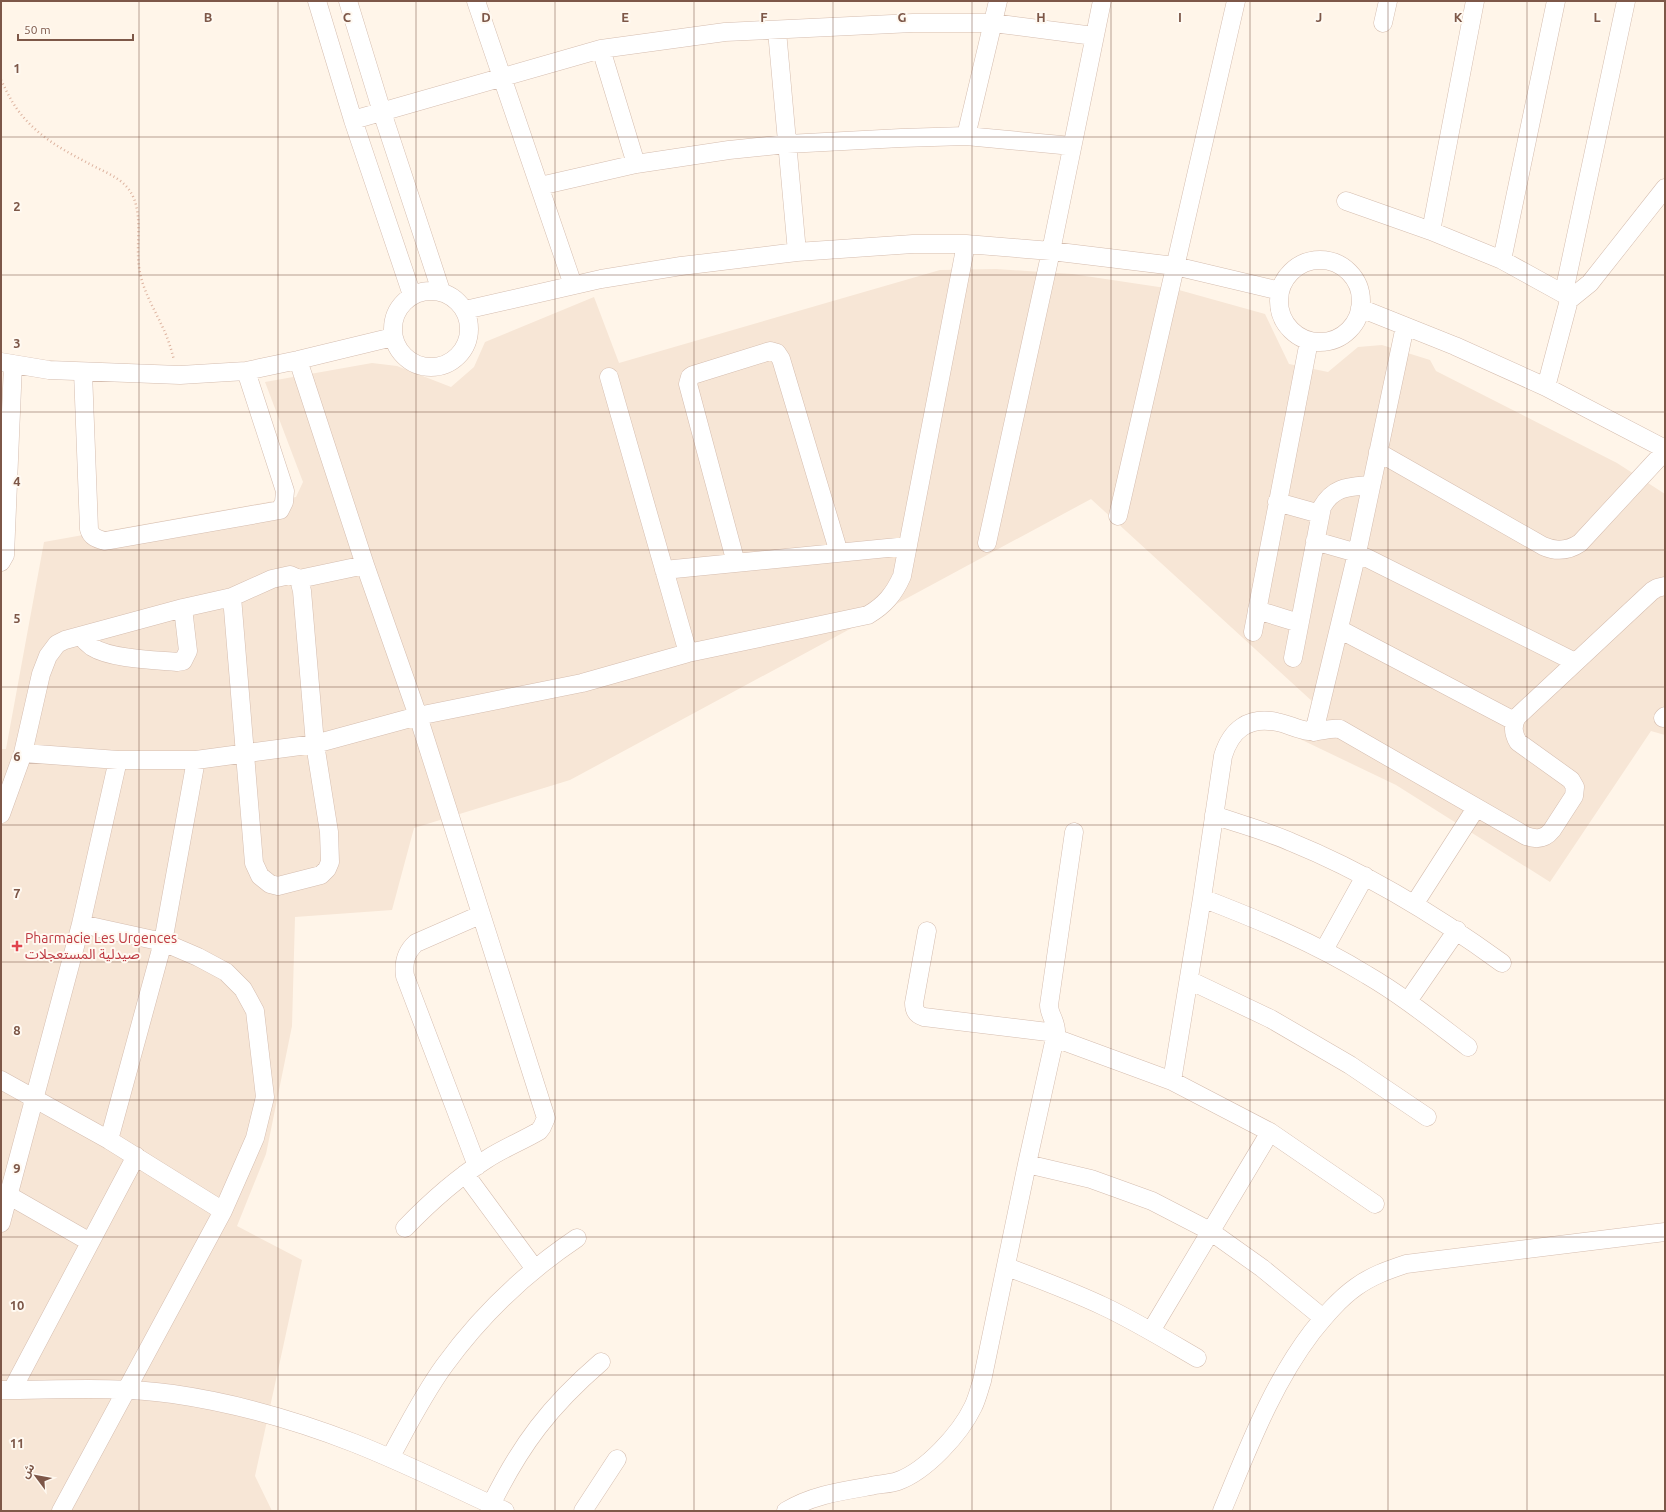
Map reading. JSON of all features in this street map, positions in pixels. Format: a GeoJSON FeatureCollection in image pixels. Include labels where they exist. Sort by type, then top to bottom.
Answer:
{"type":"FeatureCollection","features":[{"type":"Feature","properties":{"kind":"street"},"geometry":{"type":"LineString","coordinates":[[317,1],[353,120],[412,295]]}},
{"type":"Feature","properties":{"kind":"street"},"geometry":{"type":"LineString","coordinates":[[348,1],[382,112],[441,291]]}},
{"type":"Feature","properties":{"kind":"street"},"geometry":{"type":"LineString","coordinates":[[476,1],[540,186],[572,285]]}},
{"type":"Feature","properties":{"kind":"street"},"geometry":{"type":"LineString","coordinates":[[966,136],[998,1]]}},
{"type":"Feature","properties":{"kind":"street"},"geometry":{"type":"LineString","coordinates":[[987,543],[1051,251],[1102,1]]}},
{"type":"Feature","properties":{"kind":"street"},"geometry":{"type":"LineString","coordinates":[[1118,516],[1236,1]]}},
{"type":"Feature","properties":{"kind":"street"},"geometry":{"type":"LineString","coordinates":[[1383,23],[1388,1]]}},
{"type":"Feature","properties":{"kind":"street"},"geometry":{"type":"LineString","coordinates":[[1431,231],[1475,1]]}},
{"type":"Feature","properties":{"kind":"street"},"geometry":{"type":"LineString","coordinates":[[1502,260],[1556,1]]}},
{"type":"Feature","properties":{"kind":"street"},"geometry":{"type":"LineString","coordinates":[[1546,387],[1567,304],[1567,295],[1626,1]]}},
{"type":"Feature","properties":{"kind":"street"},"geometry":{"type":"LineString","coordinates":[[353,120],[601,49],[725,32],[777,31],[832,26],[993,23],[1094,36]]}},
{"type":"Feature","properties":{"kind":"street"},"geometry":{"type":"LineString","coordinates":[[777,31],[797,252]]}},
{"type":"Feature","properties":{"kind":"street"},"geometry":{"type":"LineString","coordinates":[[601,49],[636,164]]}},
{"type":"Feature","properties":{"kind":"street"},"geometry":{"type":"LineString","coordinates":[[540,186],[636,164],[729,150],[787,144],[966,136],[1072,146]]}},
{"type":"Feature","properties":{"kind":"street"},"geometry":{"type":"LineString","coordinates":[[1567,295],[1590,283],[1665,188]]}},
{"type":"Feature","properties":{"kind":"street"},"geometry":{"type":"LineString","coordinates":[[1346,201],[1431,231],[1502,260],[1567,295]]}},
{"type":"Feature","properties":{"kind":"street"},"geometry":{"type":"LineString","coordinates":[[465,310],[601,279],[681,266],[797,252],[913,244],[966,244],[1051,251],[1175,266],[1280,291]]}},
{"type":"Feature","properties":{"kind":"street"},"geometry":{"type":"LineString","coordinates":[[24,753],[118,760],[196,760],[315,744],[418,716],[582,683],[688,653],[868,615],[885,603],[898,586],[902,576],[966,244]]}},
{"type":"Feature","properties":{"kind":"street"},"geometry":{"type":"LineString","coordinates":[[1320,260],[1334,262],[1346,270],[1355,280],[1360,294],[1360,308],[1356,321],[1348,332],[1336,339],[1323,343],[1309,342],[1298,337],[1288,328],[1282,318],[1278,306],[1280,291],[1284,280],[1294,269],[1306,262],[1320,260]]}},
{"type":"Feature","properties":{"kind":"street"},"geometry":{"type":"LineString","coordinates":[[421,291],[441,291],[451,295],[465,310],[469,323],[469,336],[464,348],[456,358],[444,365],[431,368],[418,365],[407,359],[398,349],[393,337],[392,325],[396,313],[402,303],[412,295],[421,291]]}},
{"type":"Feature","properties":{"kind":"street"},"geometry":{"type":"LineString","coordinates":[[1360,308],[1546,387],[1665,450],[1580,543],[1562,550],[1549,549],[1543,546],[1378,452]]}},
{"type":"Feature","properties":{"kind":"street"},"geometry":{"type":"LineString","coordinates":[[1314,732],[1357,553],[1405,326]]}},
{"type":"Feature","properties":{"kind":"street"},"geometry":{"type":"LineString","coordinates":[[1,562],[6,555],[7,363],[49,370],[83,372],[180,375],[246,371],[393,337]]}},
{"type":"Feature","properties":{"kind":"street"},"geometry":{"type":"LineString","coordinates":[[1253,632],[1309,342]]}},
{"type":"Feature","properties":{"kind":"street"},"geometry":{"type":"LineString","coordinates":[[736,563],[688,384],[690,377],[693,375],[770,351],[777,353],[781,359],[839,553]]}},
{"type":"Feature","properties":{"kind":"street"},"geometry":{"type":"LineString","coordinates":[[298,360],[365,565],[418,716],[480,916],[546,1118],[539,1131],[510,1145],[471,1170],[424,1208],[405,1228]]}},
{"type":"Feature","properties":{"kind":"street"},"geometry":{"type":"LineString","coordinates":[[83,372],[89,529],[90,535],[95,538],[105,540],[280,510],[284,502],[285,491],[246,371]]}},
{"type":"Feature","properties":{"kind":"street"},"geometry":{"type":"LineString","coordinates":[[609,377],[688,653]]}},
{"type":"Feature","properties":{"kind":"street"},"geometry":{"type":"LineString","coordinates":[[1292,658],[1320,514],[1326,500],[1339,490],[1371,485]]}},
{"type":"Feature","properties":{"kind":"street"},"geometry":{"type":"LineString","coordinates":[[1277,502],[1320,514]]}},
{"type":"Feature","properties":{"kind":"street"},"geometry":{"type":"LineString","coordinates":[[1315,541],[1357,553],[1575,662]]}},
{"type":"Feature","properties":{"kind":"street"},"geometry":{"type":"LineString","coordinates":[[664,570],[908,546]]}},
{"type":"Feature","properties":{"kind":"street"},"geometry":{"type":"LineString","coordinates":[[1,814],[24,753],[41,674],[48,656],[57,644],[65,640],[183,608],[232,597],[272,579],[290,575],[299,579],[365,565]]}},
{"type":"Feature","properties":{"kind":"street"},"geometry":{"type":"LineString","coordinates":[[232,597],[254,863],[260,876],[270,884],[278,886],[320,875],[327,869],[330,862],[329,832],[315,744],[302,591],[299,579]]}},
{"type":"Feature","properties":{"kind":"street"},"geometry":{"type":"LineString","coordinates":[[1172,1081],[1202,898],[1223,756],[1233,734],[1242,726],[1254,722],[1264,721],[1276,722],[1314,732],[1333,728],[1347,732],[1526,836],[1536,839],[1545,837],[1549,834],[1574,796],[1575,787],[1571,780],[1518,742],[1513,732],[1514,722],[1520,713],[1652,591],[1665,586]]}},
{"type":"Feature","properties":{"kind":"street"},"geometry":{"type":"LineString","coordinates":[[81,636],[91,647],[103,652],[132,658],[177,662],[183,661],[188,651],[183,608]]}},
{"type":"Feature","properties":{"kind":"street"},"geometry":{"type":"LineString","coordinates":[[1257,610],[1299,623]]}},
{"type":"Feature","properties":{"kind":"street"},"geometry":{"type":"LineString","coordinates":[[1339,629],[1514,722]]}},
{"type":"Feature","properties":{"kind":"street"},"geometry":{"type":"LineString","coordinates":[[1,1223],[81,924],[118,760]]}},
{"type":"Feature","properties":{"kind":"street"},"geometry":{"type":"LineString","coordinates":[[109,1140],[163,942],[196,760]]}},
{"type":"Feature","properties":{"kind":"street"},"geometry":{"type":"LineString","coordinates":[[1415,903],[1476,808]]}},
{"type":"Feature","properties":{"kind":"street"},"geometry":{"type":"LineString","coordinates":[[1214,815],[1291,842],[1365,876],[1415,903],[1457,930],[1502,963]]}},
{"type":"Feature","properties":{"kind":"street"},"geometry":{"type":"LineString","coordinates":[[786,1511],[813,1498],[835,1492],[897,1481],[914,1473],[934,1458],[955,1434],[973,1407],[982,1381],[1007,1267],[1027,1164],[1056,1036],[1056,1024],[1051,1015],[1049,1005],[1074,832]]}},
{"type":"Feature","properties":{"kind":"street"},"geometry":{"type":"LineString","coordinates":[[1324,950],[1365,876]]}},
{"type":"Feature","properties":{"kind":"street"},"geometry":{"type":"LineString","coordinates":[[1202,898],[1264,922],[1324,950],[1367,974],[1408,1001],[1468,1047]]}},
{"type":"Feature","properties":{"kind":"street"},"geometry":{"type":"LineString","coordinates":[[480,916],[416,943],[408,952],[404,963],[405,976],[471,1170],[535,1269]]}},
{"type":"Feature","properties":{"kind":"street"},"geometry":{"type":"LineString","coordinates":[[61,1511],[223,1211],[255,1138],[264,1097],[255,1011],[243,989],[226,972],[198,957],[163,942],[81,924]]}},
{"type":"Feature","properties":{"kind":"street"},"geometry":{"type":"LineString","coordinates":[[1408,1001],[1457,930]]}},
{"type":"Feature","properties":{"kind":"street"},"geometry":{"type":"LineString","coordinates":[[927,931],[914,1003],[914,1007],[918,1014],[924,1017],[1056,1036],[1172,1081],[1270,1132],[1375,1204]]}},
{"type":"Feature","properties":{"kind":"street"},"geometry":{"type":"LineString","coordinates":[[1189,980],[1271,1019],[1350,1065],[1427,1117]]}},
{"type":"Feature","properties":{"kind":"street"},"geometry":{"type":"LineString","coordinates":[[1,1080],[109,1140],[223,1211]]}},
{"type":"Feature","properties":{"kind":"street"},"geometry":{"type":"LineString","coordinates":[[1151,1331],[1270,1132]]}},
{"type":"Feature","properties":{"kind":"street"},"geometry":{"type":"LineString","coordinates":[[136,1156],[90,1242],[7,1390],[127,1390],[202,1399],[254,1410],[320,1430],[390,1458],[498,1508],[517,1456],[532,1433],[568,1391],[601,1362]]}},
{"type":"Feature","properties":{"kind":"street"},"geometry":{"type":"LineString","coordinates":[[1027,1164],[1091,1178],[1152,1201],[1210,1231],[1262,1268],[1323,1318]]}},
{"type":"Feature","properties":{"kind":"street"},"geometry":{"type":"LineString","coordinates":[[8,1196],[90,1242]]}},
{"type":"Feature","properties":{"kind":"street"},"geometry":{"type":"LineString","coordinates":[[1222,1511],[1275,1389],[1299,1349],[1323,1318],[1341,1299],[1356,1287],[1377,1275],[1406,1264],[1665,1232]]}},
{"type":"Feature","properties":{"kind":"street"},"geometry":{"type":"LineString","coordinates":[[390,1458],[425,1394],[460,1345],[486,1315],[535,1269],[576,1238]]}},
{"type":"Feature","properties":{"kind":"street"},"geometry":{"type":"LineString","coordinates":[[1007,1267],[1056,1285],[1104,1306],[1197,1358]]}},
{"type":"Feature","properties":{"kind":"street"},"geometry":{"type":"LineString","coordinates":[[583,1511],[617,1459]]}},
{"type":"Feature","properties":{"kind":"path"},"geometry":{"type":"LineString","coordinates":[[1,80],[17,109],[42,137],[57,147],[112,176],[125,185],[133,197],[137,212],[139,265],[142,280],[148,299],[163,329],[180,375]]}},
{"type":"Feature","properties":{"kind":"shaded area"},"geometry":{"type":"Polygon","coordinates":[[[996,269],[1072,274],[1179,290],[1265,314],[1289,364],[1328,372],[1358,347],[1382,345],[1430,360],[1436,371],[1617,463],[1665,494],[1665,735],[1651,731],[1550,882],[1396,785],[1300,739],[1314,703],[1091,499],[570,780],[414,828],[392,910],[295,917],[292,1026],[266,1154],[237,1226],[302,1260],[255,1476],[272,1511],[1,1511],[1,749],[6,749],[44,542],[296,497],[303,482],[265,382],[372,363],[397,366],[451,387],[474,367],[485,342],[594,297],[619,363],[940,270],[996,269]]]}},
{"type":"Feature","properties":{"kind":"place","name":"Pharmacie Les Urgences صيدلية المستعجلات"},"geometry":{"type":"Point","coordinates":[17,946]}}]}
